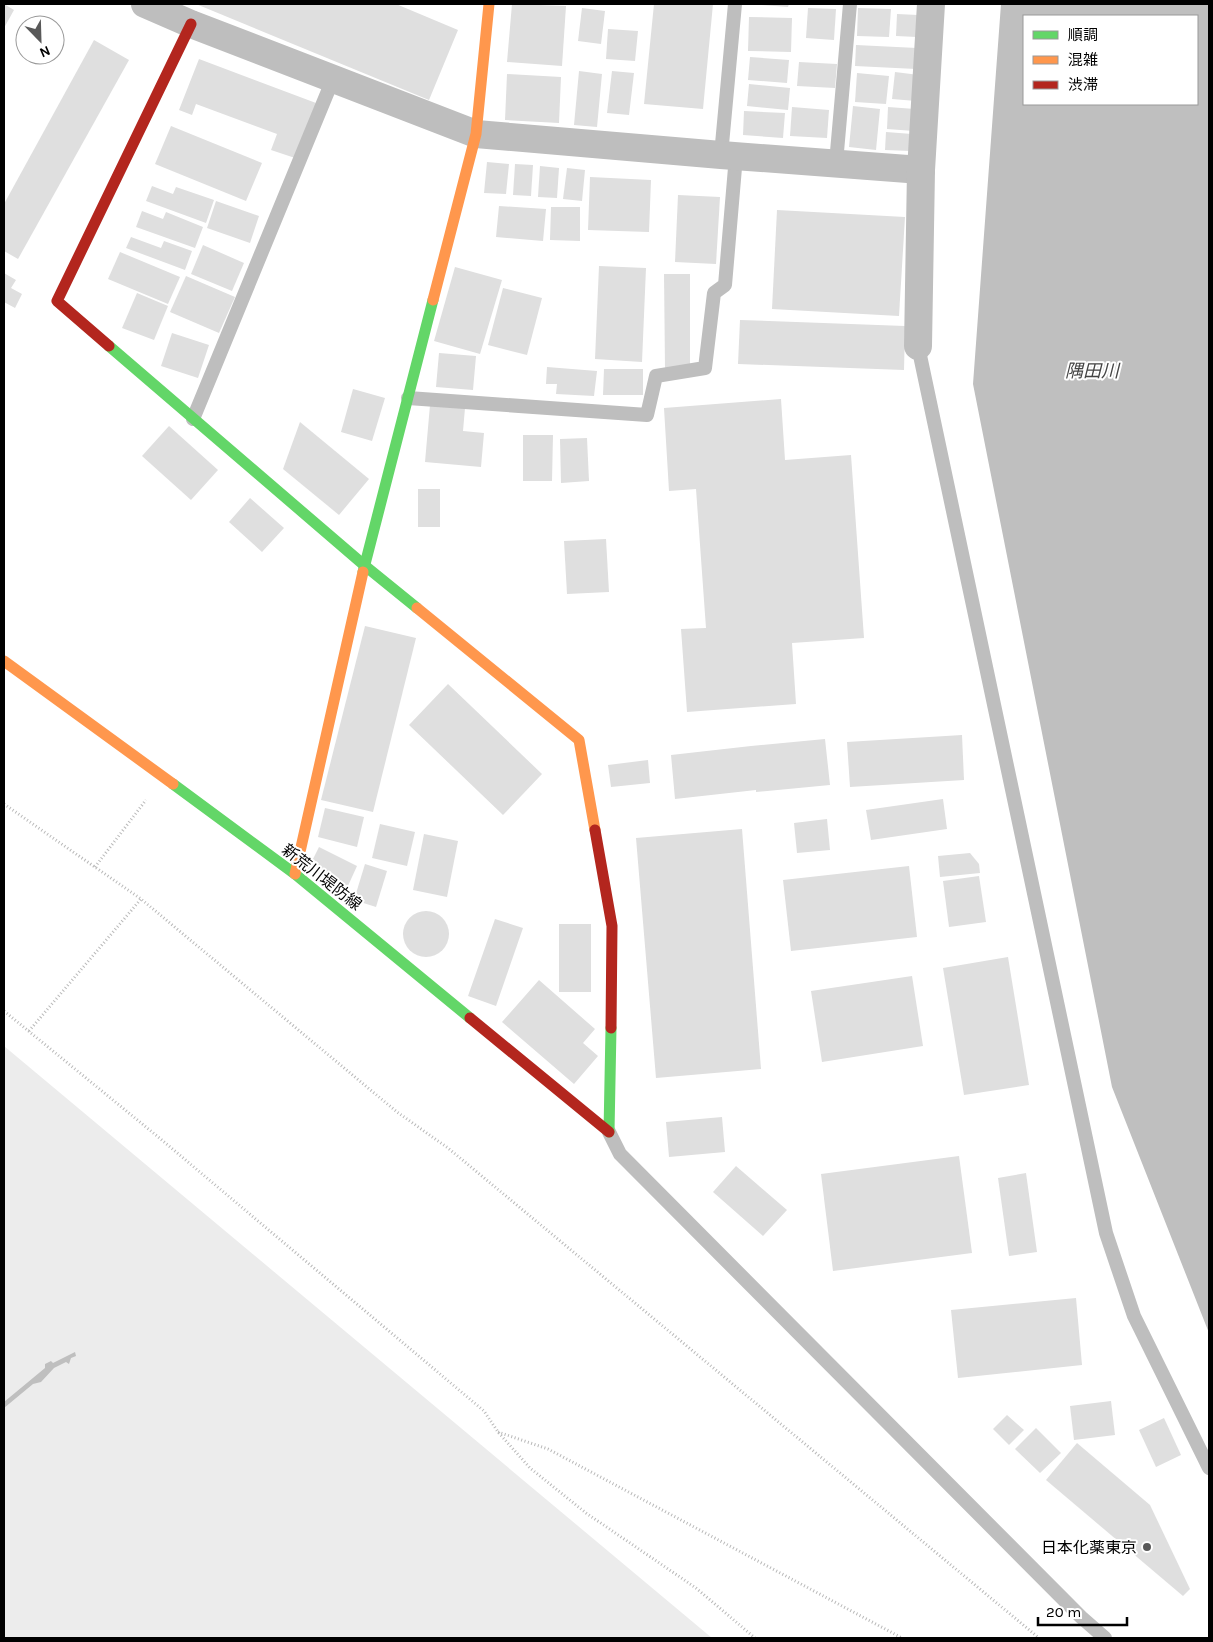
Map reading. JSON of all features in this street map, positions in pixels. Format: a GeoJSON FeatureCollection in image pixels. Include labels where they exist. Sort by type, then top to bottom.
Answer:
{"type":"FeatureCollection","features":[{"type":"Feature","properties":{"kind":"street"},"geometry":{"type":"LineString","coordinates":[[145,4],[190,24],[476,134],[729,156],[921,170]]}},
{"type":"Feature","properties":{"kind":"street"},"geometry":{"type":"LineString","coordinates":[[294,874],[364,565],[476,134],[488,4]]}},
{"type":"Feature","properties":{"kind":"street"},"geometry":{"type":"LineString","coordinates":[[918,346],[921,170],[931,4]]}},
{"type":"Feature","properties":{"kind":"street"},"geometry":{"type":"LineString","coordinates":[[190,24],[57,302],[364,565],[579,740],[612,926],[609,1132]]}},
{"type":"Feature","properties":{"kind":"street","name":"新荒川堤防線"},"geometry":{"type":"LineString","coordinates":[[4,661],[294,874],[609,1132]]}},
{"type":"Feature","properties":{"kind":"lane"},"geometry":{"type":"LineString","coordinates":[[408,398],[647,415],[656,376],[705,368],[714,292],[725,285],[735,4]]}},
{"type":"Feature","properties":{"kind":"lane"},"geometry":{"type":"LineString","coordinates":[[836,163],[850,4]]}},
{"type":"Feature","properties":{"kind":"lane"},"geometry":{"type":"LineString","coordinates":[[193,418],[333,79]]}},
{"type":"Feature","properties":{"kind":"lane"},"geometry":{"type":"LineString","coordinates":[[918,346],[1106,1233],[1134,1316],[1209,1468]]}},
{"type":"Feature","properties":{"kind":"lane"},"geometry":{"type":"LineString","coordinates":[[609,1132],[620,1154],[1105,1638]]}},
{"type":"Feature","properties":{"kind":"path"},"geometry":{"type":"LineString","coordinates":[[95,867],[162,778]]}},
{"type":"Feature","properties":{"kind":"path"},"geometry":{"type":"LineString","coordinates":[[4,804],[141,899],[396,1112],[448,1148],[1039,1638]]}},
{"type":"Feature","properties":{"kind":"path"},"geometry":{"type":"LineString","coordinates":[[29,1031],[141,899]]}},
{"type":"Feature","properties":{"kind":"path"},"geometry":{"type":"LineString","coordinates":[[4,1011],[158,1136],[484,1411],[498,1432],[530,1468],[586,1513],[696,1588],[755,1638]]}},
{"type":"Feature","properties":{"kind":"path"},"geometry":{"type":"LineString","coordinates":[[498,1432],[548,1449],[902,1638]]}},
{"type":"Feature","properties":{"kind":"shaded area"},"geometry":{"type":"Polygon","coordinates":[[[4,1046],[712,1638],[4,1638],[4,1046]]]}},
{"type":"Feature","properties":{"kind":"water","name":"隅田川"},"geometry":{"type":"Polygon","coordinates":[[[1001,4],[1209,4],[1209,1333],[1112,1087],[973,384],[1001,4]]]}},
{"type":"Feature","properties":{"kind":"water"},"geometry":{"type":"Polygon","coordinates":[[[75,1352],[76,1356],[71,1358],[69,1364],[66,1362],[54,1368],[41,1382],[33,1384],[4,1408],[4,1402],[45,1368],[45,1364],[51,1361],[53,1363],[75,1352]]]}},
{"type":"Feature","properties":{"kind":"building"},"geometry":{"type":"Polygon","coordinates":[[[4,4],[14,10],[4,28],[4,4]]]}},
{"type":"Feature","properties":{"kind":"building"},"geometry":{"type":"Polygon","coordinates":[[[196,4],[396,4],[458,30],[429,100],[196,4]]]}},
{"type":"Feature","properties":{"kind":"building"},"geometry":{"type":"Polygon","coordinates":[[[512,4],[566,6],[562,66],[507,62],[512,4]]]}},
{"type":"Feature","properties":{"kind":"building"},"geometry":{"type":"Polygon","coordinates":[[[654,4],[713,4],[703,109],[644,104],[654,4]]]}},
{"type":"Feature","properties":{"kind":"building"},"geometry":{"type":"Polygon","coordinates":[[[762,4],[789,4],[788,7],[762,4]]]}},
{"type":"Feature","properties":{"kind":"building"},"geometry":{"type":"Polygon","coordinates":[[[582,8],[605,11],[601,44],[578,41],[582,8]]]}},
{"type":"Feature","properties":{"kind":"building"},"geometry":{"type":"Polygon","coordinates":[[[808,8],[836,9],[834,40],[806,38],[808,8]]]}},
{"type":"Feature","properties":{"kind":"building"},"geometry":{"type":"Polygon","coordinates":[[[858,8],[891,9],[889,37],[857,36],[858,8]]]}},
{"type":"Feature","properties":{"kind":"building"},"geometry":{"type":"Polygon","coordinates":[[[897,14],[918,15],[917,37],[896,36],[897,14]]]}},
{"type":"Feature","properties":{"kind":"building"},"geometry":{"type":"Polygon","coordinates":[[[749,17],[792,18],[791,52],[748,51],[749,17]]]}},
{"type":"Feature","properties":{"kind":"building"},"geometry":{"type":"Polygon","coordinates":[[[608,29],[638,31],[635,61],[606,59],[608,29]]]}},
{"type":"Feature","properties":{"kind":"building"},"geometry":{"type":"Polygon","coordinates":[[[94,40],[129,60],[18,259],[4,251],[4,204],[94,40]]]}},
{"type":"Feature","properties":{"kind":"building"},"geometry":{"type":"Polygon","coordinates":[[[856,45],[917,48],[916,69],[855,66],[856,45]]]}},
{"type":"Feature","properties":{"kind":"building"},"geometry":{"type":"Polygon","coordinates":[[[750,57],[789,60],[787,83],[748,80],[750,57]]]}},
{"type":"Feature","properties":{"kind":"building"},"geometry":{"type":"Polygon","coordinates":[[[199,59],[316,103],[295,158],[271,150],[277,134],[196,104],[192,115],[179,110],[199,59]]]}},
{"type":"Feature","properties":{"kind":"building"},"geometry":{"type":"Polygon","coordinates":[[[799,62],[837,64],[835,88],[797,86],[799,62]]]}},
{"type":"Feature","properties":{"kind":"building"},"geometry":{"type":"Polygon","coordinates":[[[579,71],[602,74],[597,127],[574,125],[579,71]]]}},
{"type":"Feature","properties":{"kind":"building"},"geometry":{"type":"Polygon","coordinates":[[[612,71],[634,73],[629,115],[607,113],[612,71]]]}},
{"type":"Feature","properties":{"kind":"building"},"geometry":{"type":"Polygon","coordinates":[[[895,72],[919,75],[916,101],[892,99],[895,72]]]}},
{"type":"Feature","properties":{"kind":"building"},"geometry":{"type":"Polygon","coordinates":[[[857,73],[889,76],[886,104],[855,102],[857,73]]]}},
{"type":"Feature","properties":{"kind":"building"},"geometry":{"type":"Polygon","coordinates":[[[507,74],[561,77],[559,123],[505,120],[507,74]]]}},
{"type":"Feature","properties":{"kind":"building"},"geometry":{"type":"Polygon","coordinates":[[[749,84],[790,88],[788,110],[747,106],[749,84]]]}},
{"type":"Feature","properties":{"kind":"building"},"geometry":{"type":"Polygon","coordinates":[[[853,106],[880,109],[876,150],[849,147],[853,106]]]}},
{"type":"Feature","properties":{"kind":"building"},"geometry":{"type":"Polygon","coordinates":[[[792,107],[829,110],[827,138],[790,136],[792,107]]]}},
{"type":"Feature","properties":{"kind":"building"},"geometry":{"type":"Polygon","coordinates":[[[888,107],[915,109],[914,131],[887,129],[888,107]]]}},
{"type":"Feature","properties":{"kind":"building"},"geometry":{"type":"Polygon","coordinates":[[[744,111],[785,113],[783,138],[743,135],[744,111]]]}},
{"type":"Feature","properties":{"kind":"building"},"geometry":{"type":"Polygon","coordinates":[[[171,126],[262,163],[246,201],[155,164],[171,126]]]}},
{"type":"Feature","properties":{"kind":"building"},"geometry":{"type":"Polygon","coordinates":[[[886,132],[912,134],[911,151],[885,150],[886,132]]]}},
{"type":"Feature","properties":{"kind":"building"},"geometry":{"type":"Polygon","coordinates":[[[487,162],[509,164],[506,194],[484,193],[487,162]]]}},
{"type":"Feature","properties":{"kind":"building"},"geometry":{"type":"Polygon","coordinates":[[[515,164],[533,165],[531,196],[513,195],[515,164]]]}},
{"type":"Feature","properties":{"kind":"building"},"geometry":{"type":"Polygon","coordinates":[[[540,166],[559,168],[557,198],[538,197],[540,166]]]}},
{"type":"Feature","properties":{"kind":"building"},"geometry":{"type":"Polygon","coordinates":[[[567,168],[585,170],[582,201],[563,199],[567,168]]]}},
{"type":"Feature","properties":{"kind":"building"},"geometry":{"type":"Polygon","coordinates":[[[590,177],[651,180],[649,232],[588,230],[590,177]]]}},
{"type":"Feature","properties":{"kind":"building"},"geometry":{"type":"Polygon","coordinates":[[[152,186],[173,194],[176,187],[214,200],[206,223],[146,201],[152,186]]]}},
{"type":"Feature","properties":{"kind":"building"},"geometry":{"type":"Polygon","coordinates":[[[678,195],[720,197],[716,264],[675,262],[678,195]]]}},
{"type":"Feature","properties":{"kind":"building"},"geometry":{"type":"Polygon","coordinates":[[[216,201],[259,216],[250,243],[207,228],[216,201]]]}},
{"type":"Feature","properties":{"kind":"building"},"geometry":{"type":"Polygon","coordinates":[[[499,206],[546,209],[543,241],[496,237],[499,206]]]}},
{"type":"Feature","properties":{"kind":"building"},"geometry":{"type":"Polygon","coordinates":[[[551,207],[580,207],[580,241],[550,240],[551,207]]]}},
{"type":"Feature","properties":{"kind":"building"},"geometry":{"type":"Polygon","coordinates":[[[777,210],[905,217],[899,316],[772,309],[777,210]]]}},
{"type":"Feature","properties":{"kind":"building"},"geometry":{"type":"Polygon","coordinates":[[[142,211],[163,219],[166,212],[203,227],[195,248],[136,227],[142,211]]]}},
{"type":"Feature","properties":{"kind":"building"},"geometry":{"type":"Polygon","coordinates":[[[131,237],[161,248],[164,241],[192,251],[185,270],[126,248],[131,237]]]}},
{"type":"Feature","properties":{"kind":"building"},"geometry":{"type":"Polygon","coordinates":[[[203,245],[244,263],[232,291],[191,274],[203,245]]]}},
{"type":"Feature","properties":{"kind":"building"},"geometry":{"type":"Polygon","coordinates":[[[120,252],[180,277],[168,304],[108,279],[120,252]]]}},
{"type":"Feature","properties":{"kind":"building"},"geometry":{"type":"Polygon","coordinates":[[[599,266],[646,268],[642,362],[595,359],[599,266]]]}},
{"type":"Feature","properties":{"kind":"building"},"geometry":{"type":"Polygon","coordinates":[[[455,267],[502,280],[480,354],[434,341],[455,267]]]}},
{"type":"Feature","properties":{"kind":"building"},"geometry":{"type":"Polygon","coordinates":[[[4,273],[16,280],[11,288],[22,294],[15,308],[4,302],[4,273]]]}},
{"type":"Feature","properties":{"kind":"building"},"geometry":{"type":"Polygon","coordinates":[[[664,274],[690,274],[690,367],[665,368],[664,274]]]}},
{"type":"Feature","properties":{"kind":"building"},"geometry":{"type":"Polygon","coordinates":[[[186,276],[235,297],[219,333],[170,312],[186,276]]]}},
{"type":"Feature","properties":{"kind":"building"},"geometry":{"type":"Polygon","coordinates":[[[503,288],[542,298],[527,355],[488,345],[503,288]]]}},
{"type":"Feature","properties":{"kind":"building"},"geometry":{"type":"Polygon","coordinates":[[[137,293],[168,306],[154,340],[122,328],[137,293]]]}},
{"type":"Feature","properties":{"kind":"building"},"geometry":{"type":"Polygon","coordinates":[[[740,320],[905,326],[904,370],[738,364],[740,320]]]}},
{"type":"Feature","properties":{"kind":"building"},"geometry":{"type":"Polygon","coordinates":[[[172,333],[209,345],[198,378],[161,366],[172,333]]]}},
{"type":"Feature","properties":{"kind":"building"},"geometry":{"type":"Polygon","coordinates":[[[439,353],[476,356],[473,390],[436,387],[439,353]]]}},
{"type":"Feature","properties":{"kind":"building"},"geometry":{"type":"Polygon","coordinates":[[[547,367],[597,371],[594,396],[556,394],[557,384],[546,384],[547,367]]]}},
{"type":"Feature","properties":{"kind":"building"},"geometry":{"type":"Polygon","coordinates":[[[604,369],[643,369],[643,395],[603,395],[604,369]]]}},
{"type":"Feature","properties":{"kind":"building"},"geometry":{"type":"Polygon","coordinates":[[[353,389],[385,398],[372,441],[341,432],[353,389]]]}},
{"type":"Feature","properties":{"kind":"building"},"geometry":{"type":"Polygon","coordinates":[[[781,399],[785,460],[851,455],[864,638],[792,643],[796,704],[687,712],[681,629],[706,628],[696,489],[669,491],[664,408],[781,399]]]}},
{"type":"Feature","properties":{"kind":"building"},"geometry":{"type":"Polygon","coordinates":[[[430,405],[465,408],[463,431],[484,433],[481,467],[425,462],[430,405]]]}},
{"type":"Feature","properties":{"kind":"building"},"geometry":{"type":"Polygon","coordinates":[[[300,422],[369,479],[339,515],[283,469],[300,422]]]}},
{"type":"Feature","properties":{"kind":"building"},"geometry":{"type":"Polygon","coordinates":[[[169,426],[218,470],[191,500],[142,456],[169,426]]]}},
{"type":"Feature","properties":{"kind":"building"},"geometry":{"type":"Polygon","coordinates":[[[523,435],[553,435],[552,481],[523,481],[523,435]]]}},
{"type":"Feature","properties":{"kind":"building"},"geometry":{"type":"Polygon","coordinates":[[[587,438],[589,481],[561,483],[560,439],[587,438]]]}},
{"type":"Feature","properties":{"kind":"building"},"geometry":{"type":"Polygon","coordinates":[[[418,489],[440,489],[440,527],[418,527],[418,489]]]}},
{"type":"Feature","properties":{"kind":"building"},"geometry":{"type":"Polygon","coordinates":[[[250,498],[284,528],[262,552],[229,522],[250,498]]]}},
{"type":"Feature","properties":{"kind":"building"},"geometry":{"type":"Polygon","coordinates":[[[606,539],[609,592],[567,594],[564,541],[606,539]]]}},
{"type":"Feature","properties":{"kind":"building"},"geometry":{"type":"Polygon","coordinates":[[[365,626],[416,638],[373,812],[321,800],[365,626]]]}},
{"type":"Feature","properties":{"kind":"building"},"geometry":{"type":"Polygon","coordinates":[[[448,684],[542,774],[503,815],[409,725],[448,684]]]}},
{"type":"Feature","properties":{"kind":"building"},"geometry":{"type":"Polygon","coordinates":[[[962,735],[964,780],[850,787],[847,742],[962,735]]]}},
{"type":"Feature","properties":{"kind":"building"},"geometry":{"type":"Polygon","coordinates":[[[825,739],[830,785],[756,792],[756,790],[675,799],[671,755],[825,739]]]}},
{"type":"Feature","properties":{"kind":"building"},"geometry":{"type":"Polygon","coordinates":[[[648,760],[650,783],[611,787],[608,765],[648,760]]]}},
{"type":"Feature","properties":{"kind":"building"},"geometry":{"type":"Polygon","coordinates":[[[943,799],[947,829],[871,840],[866,810],[943,799]]]}},
{"type":"Feature","properties":{"kind":"building"},"geometry":{"type":"Polygon","coordinates":[[[325,808],[364,817],[357,847],[318,837],[325,808]]]}},
{"type":"Feature","properties":{"kind":"building"},"geometry":{"type":"Polygon","coordinates":[[[827,819],[830,850],[797,853],[794,823],[827,819]]]}},
{"type":"Feature","properties":{"kind":"building"},"geometry":{"type":"Polygon","coordinates":[[[380,824],[415,832],[407,866],[372,858],[380,824]]]}},
{"type":"Feature","properties":{"kind":"building"},"geometry":{"type":"Polygon","coordinates":[[[742,829],[761,1069],[656,1078],[636,838],[742,829]]]}},
{"type":"Feature","properties":{"kind":"building"},"geometry":{"type":"Polygon","coordinates":[[[424,834],[458,841],[447,897],[413,890],[424,834]]]}},
{"type":"Feature","properties":{"kind":"building"},"geometry":{"type":"Polygon","coordinates":[[[319,847],[357,866],[347,888],[308,869],[319,847]]]}},
{"type":"Feature","properties":{"kind":"building"},"geometry":{"type":"Polygon","coordinates":[[[970,853],[979,864],[980,873],[940,877],[938,856],[970,853]]]}},
{"type":"Feature","properties":{"kind":"building"},"geometry":{"type":"Polygon","coordinates":[[[365,864],[387,871],[376,907],[354,900],[365,864]]]}},
{"type":"Feature","properties":{"kind":"building"},"geometry":{"type":"Polygon","coordinates":[[[909,866],[917,937],[791,951],[783,880],[909,866]]]}},
{"type":"Feature","properties":{"kind":"building"},"geometry":{"type":"Polygon","coordinates":[[[979,876],[986,922],[949,927],[943,881],[979,876]]]}},
{"type":"Feature","properties":{"kind":"building"},"geometry":{"type":"Polygon","coordinates":[[[426,911],[439,915],[445,921],[449,934],[445,947],[439,953],[426,957],[413,953],[407,947],[403,934],[407,921],[413,915],[426,911]]]}},
{"type":"Feature","properties":{"kind":"building"},"geometry":{"type":"Polygon","coordinates":[[[495,919],[523,928],[496,1006],[468,996],[495,919]]]}},
{"type":"Feature","properties":{"kind":"building"},"geometry":{"type":"Polygon","coordinates":[[[559,924],[591,924],[591,992],[559,992],[559,924]]]}},
{"type":"Feature","properties":{"kind":"building"},"geometry":{"type":"Polygon","coordinates":[[[1008,957],[1029,1085],[964,1095],[943,968],[1008,957]]]}},
{"type":"Feature","properties":{"kind":"building"},"geometry":{"type":"Polygon","coordinates":[[[912,976],[923,1046],[822,1062],[811,991],[912,976]]]}},
{"type":"Feature","properties":{"kind":"building"},"geometry":{"type":"Polygon","coordinates":[[[539,980],[595,1029],[583,1043],[598,1056],[574,1084],[502,1022],[539,980]]]}},
{"type":"Feature","properties":{"kind":"building"},"geometry":{"type":"Polygon","coordinates":[[[722,1117],[725,1152],[669,1157],[666,1122],[722,1117]]]}},
{"type":"Feature","properties":{"kind":"building"},"geometry":{"type":"Polygon","coordinates":[[[959,1156],[972,1253],[833,1271],[821,1174],[959,1156]]]}},
{"type":"Feature","properties":{"kind":"building"},"geometry":{"type":"Polygon","coordinates":[[[736,1166],[787,1210],[763,1236],[713,1192],[736,1166]]]}},
{"type":"Feature","properties":{"kind":"building"},"geometry":{"type":"Polygon","coordinates":[[[1026,1173],[1037,1252],[1009,1256],[998,1178],[1026,1173]]]}},
{"type":"Feature","properties":{"kind":"building"},"geometry":{"type":"Polygon","coordinates":[[[1076,1298],[1082,1365],[958,1378],[951,1310],[1076,1298]]]}},
{"type":"Feature","properties":{"kind":"building"},"geometry":{"type":"Polygon","coordinates":[[[1111,1401],[1115,1435],[1074,1440],[1070,1406],[1111,1401]]]}},
{"type":"Feature","properties":{"kind":"building"},"geometry":{"type":"Polygon","coordinates":[[[1007,1415],[1024,1430],[1009,1445],[993,1429],[1007,1415]]]}},
{"type":"Feature","properties":{"kind":"building"},"geometry":{"type":"Polygon","coordinates":[[[1164,1418],[1181,1455],[1156,1467],[1139,1430],[1164,1418]]]}},
{"type":"Feature","properties":{"kind":"building"},"geometry":{"type":"Polygon","coordinates":[[[1036,1428],[1061,1453],[1040,1473],[1015,1449],[1036,1428]]]}},
{"type":"Feature","properties":{"kind":"building","name":"日本化薬東京"},"geometry":{"type":"Polygon","coordinates":[[[1077,1443],[1150,1505],[1190,1589],[1183,1596],[1046,1480],[1077,1443]]]}},
{"type":"Feature","properties":{"kind":"traffic: fast"},"geometry":{"type":"LineString","coordinates":[[363,572],[433,300]]}},
{"type":"Feature","properties":{"kind":"traffic: fast"},"geometry":{"type":"LineString","coordinates":[[109,346],[364,565],[417,608]]}},
{"type":"Feature","properties":{"kind":"traffic: fast"},"geometry":{"type":"LineString","coordinates":[[173,784],[295,874],[470,1018]]}},
{"type":"Feature","properties":{"kind":"traffic: fast"},"geometry":{"type":"LineString","coordinates":[[609,1132],[611,1028]]}},
{"type":"Feature","properties":{"kind":"traffic: slow"},"geometry":{"type":"LineString","coordinates":[[433,300],[476,134],[489,4]]}},
{"type":"Feature","properties":{"kind":"traffic: slow"},"geometry":{"type":"LineString","coordinates":[[295,874],[363,572]]}},
{"type":"Feature","properties":{"kind":"traffic: slow"},"geometry":{"type":"LineString","coordinates":[[417,608],[579,740],[595,830]]}},
{"type":"Feature","properties":{"kind":"traffic: slow"},"geometry":{"type":"LineString","coordinates":[[4,661],[173,784]]}},
{"type":"Feature","properties":{"kind":"traffic: jam"},"geometry":{"type":"LineString","coordinates":[[109,346],[57,301],[191,24]]}},
{"type":"Feature","properties":{"kind":"traffic: jam"},"geometry":{"type":"LineString","coordinates":[[595,830],[612,926],[611,1028]]}},
{"type":"Feature","properties":{"kind":"traffic: jam"},"geometry":{"type":"LineString","coordinates":[[470,1018],[609,1132]]}},
{"type":"Feature","properties":{"kind":"place","name":"日本化薬東京"},"geometry":{"type":"Point","coordinates":[1147,1547]}}]}
